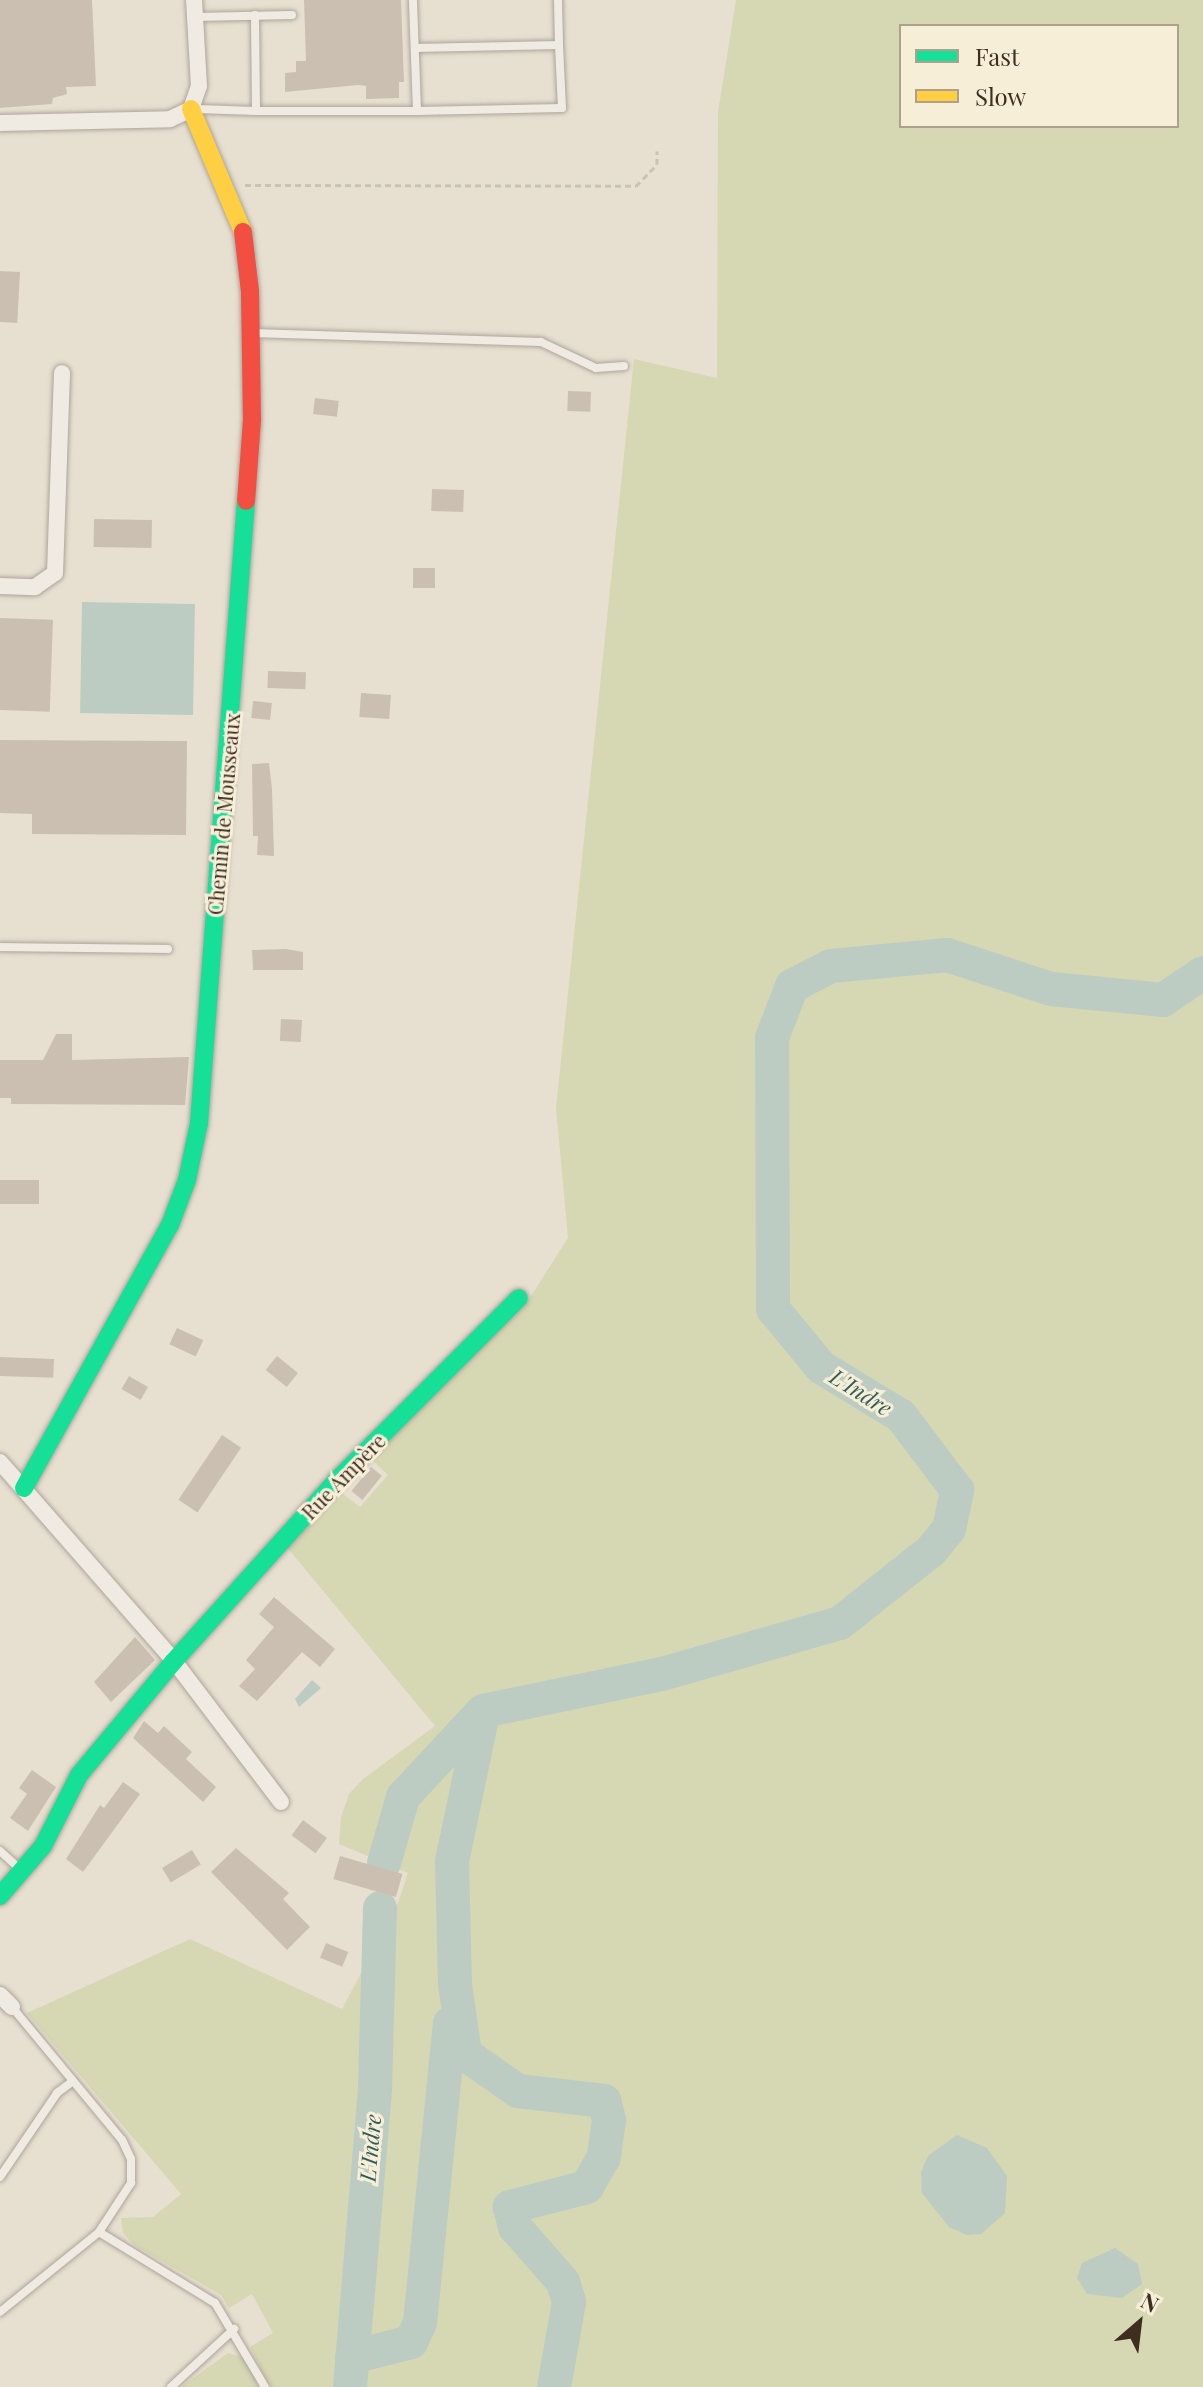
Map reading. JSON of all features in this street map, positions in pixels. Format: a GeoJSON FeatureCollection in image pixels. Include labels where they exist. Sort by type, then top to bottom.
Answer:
{"type":"FeatureCollection","features":[{"type":"Feature","properties":{"kind":"street"},"geometry":{"type":"LineString","coordinates":[[0,123],[170,119],[191,109],[199,86],[194,8]]}},
{"type":"Feature","properties":{"kind":"street","name":"Chemin de Mousseaux"},"geometry":{"type":"LineString","coordinates":[[24,1488],[170,1225],[187,1180],[199,1123],[244,558],[251,333],[243,231],[191,109]]}},
{"type":"Feature","properties":{"kind":"street"},"geometry":{"type":"LineString","coordinates":[[0,586],[35,587],[55,573],[62,373]]}},
{"type":"Feature","properties":{"kind":"street","name":"Rue Ampère"},"geometry":{"type":"LineString","coordinates":[[2,1888],[43,1846],[79,1775],[174,1661],[337,1480],[519,1298]]}},
{"type":"Feature","properties":{"kind":"street"},"geometry":{"type":"LineString","coordinates":[[0,1462],[174,1661],[281,1802]]}},
{"type":"Feature","properties":{"kind":"lane"},"geometry":{"type":"LineString","coordinates":[[413,0],[417,111]]}},
{"type":"Feature","properties":{"kind":"lane"},"geometry":{"type":"LineString","coordinates":[[191,109],[417,111],[562,108],[558,0]]}},
{"type":"Feature","properties":{"kind":"lane"},"geometry":{"type":"LineString","coordinates":[[194,8],[255,15],[292,15]]}},
{"type":"Feature","properties":{"kind":"lane"},"geometry":{"type":"LineString","coordinates":[[255,15],[256,111]]}},
{"type":"Feature","properties":{"kind":"lane"},"geometry":{"type":"LineString","coordinates":[[415,48],[559,45]]}},
{"type":"Feature","properties":{"kind":"lane"},"geometry":{"type":"LineString","coordinates":[[251,333],[541,342],[596,368],[624,366]]}},
{"type":"Feature","properties":{"kind":"lane"},"geometry":{"type":"LineString","coordinates":[[0,947],[168,949]]}},
{"type":"Feature","properties":{"kind":"lane"},"geometry":{"type":"LineString","coordinates":[[0,1851],[21,1871]]}},
{"type":"Feature","properties":{"kind":"lane"},"geometry":{"type":"LineString","coordinates":[[0,2312],[99,2232],[131,2183],[131,2159],[122,2140],[6,2001]]}},
{"type":"Feature","properties":{"kind":"lane"},"geometry":{"type":"LineString","coordinates":[[0,2177],[57,2093],[73,2081]]}},
{"type":"Feature","properties":{"kind":"lane"},"geometry":{"type":"LineString","coordinates":[[99,2232],[215,2303],[234,2329],[265,2387]]}},
{"type":"Feature","properties":{"kind":"lane"},"geometry":{"type":"LineString","coordinates":[[171,2387],[234,2329]]}},
{"type":"Feature","properties":{"kind":"path"},"geometry":{"type":"LineString","coordinates":[[225,184],[636,186],[657,164],[657,151]]}},
{"type":"Feature","properties":{"kind":"green space"},"geometry":{"type":"Polygon","coordinates":[[[736,0],[1203,0],[1203,2387],[270,2387],[250,2347],[273,2333],[252,2294],[229,2308],[221,2295],[134,2245],[123,2233],[121,2218],[153,2217],[181,2194],[27,2013],[190,1939],[342,2009],[398,1903],[408,1873],[339,1844],[341,1817],[349,1794],[363,1779],[435,1726],[285,1545],[338,1490],[360,1507],[388,1475],[368,1456],[524,1307],[568,1238],[556,1108],[634,359],[717,378],[718,112],[736,0]]]}},
{"type":"Feature","properties":{"kind":"green space"},"geometry":{"type":"Polygon","coordinates":[[[228,2353],[245,2358],[259,2387],[181,2387],[228,2353]]]}},
{"type":"Feature","properties":{"kind":"shaded area"},"geometry":{"type":"Polygon","coordinates":[[[82,602],[195,604],[193,715],[80,713],[82,602]]]}},
{"type":"Feature","properties":{"kind":"shaded area"},"geometry":{"type":"Polygon","coordinates":[[[312,1680],[321,1688],[299,1707],[295,1699],[312,1680]]]}},
{"type":"Feature","properties":{"kind":"shaded area"},"geometry":{"type":"Polygon","coordinates":[[[957,2135],[987,2148],[1007,2176],[1005,2213],[981,2234],[967,2235],[949,2227],[922,2193],[921,2172],[928,2156],[957,2135]]]}},
{"type":"Feature","properties":{"kind":"shaded area"},"geometry":{"type":"Polygon","coordinates":[[[1115,2248],[1138,2264],[1142,2284],[1122,2298],[1087,2294],[1077,2278],[1082,2263],[1115,2248]]]}},
{"type":"Feature","properties":{"kind":"building"},"geometry":{"type":"Polygon","coordinates":[[[0,0],[92,0],[96,86],[66,87],[67,94],[53,98],[52,104],[0,108],[0,0]]]}},
{"type":"Feature","properties":{"kind":"building"},"geometry":{"type":"Polygon","coordinates":[[[304,0],[401,0],[404,82],[399,82],[399,98],[366,99],[366,86],[358,85],[285,92],[285,73],[296,72],[296,61],[306,61],[304,0]]]}},
{"type":"Feature","properties":{"kind":"building"},"geometry":{"type":"Polygon","coordinates":[[[0,271],[20,272],[17,323],[0,322],[0,271]]]}},
{"type":"Feature","properties":{"kind":"building"},"geometry":{"type":"Polygon","coordinates":[[[568,391],[591,392],[590,412],[567,411],[568,391]]]}},
{"type":"Feature","properties":{"kind":"building"},"geometry":{"type":"Polygon","coordinates":[[[315,398],[339,401],[337,417],[313,414],[315,398]]]}},
{"type":"Feature","properties":{"kind":"building"},"geometry":{"type":"Polygon","coordinates":[[[432,489],[464,490],[463,512],[431,511],[432,489]]]}},
{"type":"Feature","properties":{"kind":"building"},"geometry":{"type":"Polygon","coordinates":[[[94,519],[152,520],[152,548],[94,547],[94,519]]]}},
{"type":"Feature","properties":{"kind":"building"},"geometry":{"type":"Polygon","coordinates":[[[413,568],[435,568],[435,588],[413,588],[413,568]]]}},
{"type":"Feature","properties":{"kind":"building"},"geometry":{"type":"Polygon","coordinates":[[[0,618],[53,620],[50,712],[0,710],[0,618]]]}},
{"type":"Feature","properties":{"kind":"building"},"geometry":{"type":"Polygon","coordinates":[[[268,671],[306,672],[305,689],[267,688],[268,671]]]}},
{"type":"Feature","properties":{"kind":"building"},"geometry":{"type":"Polygon","coordinates":[[[361,693],[391,695],[389,719],[359,717],[361,693]]]}},
{"type":"Feature","properties":{"kind":"building"},"geometry":{"type":"Polygon","coordinates":[[[253,701],[272,703],[270,720],[251,718],[253,701]]]}},
{"type":"Feature","properties":{"kind":"building"},"geometry":{"type":"Polygon","coordinates":[[[0,740],[187,741],[186,835],[32,834],[32,814],[0,813],[0,740]]]}},
{"type":"Feature","properties":{"kind":"building"},"geometry":{"type":"Polygon","coordinates":[[[269,763],[274,856],[257,855],[258,836],[253,836],[252,764],[269,763]]]}},
{"type":"Feature","properties":{"kind":"building"},"geometry":{"type":"Polygon","coordinates":[[[252,950],[303,952],[303,970],[253,970],[252,950]]]}},
{"type":"Feature","properties":{"kind":"building"},"geometry":{"type":"Polygon","coordinates":[[[281,1019],[302,1020],[301,1042],[280,1041],[281,1019]]]}},
{"type":"Feature","properties":{"kind":"building"},"geometry":{"type":"Polygon","coordinates":[[[56,1034],[72,1034],[72,1060],[189,1057],[185,1105],[11,1104],[11,1098],[0,1098],[0,1060],[43,1060],[56,1034]]]}},
{"type":"Feature","properties":{"kind":"building"},"geometry":{"type":"Polygon","coordinates":[[[0,1180],[39,1180],[39,1204],[0,1204],[0,1180]]]}},
{"type":"Feature","properties":{"kind":"building"},"geometry":{"type":"Polygon","coordinates":[[[177,1328],[203,1340],[196,1357],[169,1344],[177,1328]]]}},
{"type":"Feature","properties":{"kind":"building"},"geometry":{"type":"Polygon","coordinates":[[[277,1356],[298,1373],[287,1387],[266,1370],[277,1356]]]}},
{"type":"Feature","properties":{"kind":"building"},"geometry":{"type":"Polygon","coordinates":[[[0,1357],[54,1359],[53,1378],[0,1376],[0,1357]]]}},
{"type":"Feature","properties":{"kind":"building"},"geometry":{"type":"Polygon","coordinates":[[[129,1376],[148,1387],[141,1400],[122,1389],[129,1376]]]}},
{"type":"Feature","properties":{"kind":"building"},"geometry":{"type":"Polygon","coordinates":[[[222,1435],[241,1448],[197,1513],[178,1500],[222,1435]]]}},
{"type":"Feature","properties":{"kind":"building"},"geometry":{"type":"Polygon","coordinates":[[[371,1467],[382,1476],[362,1500],[351,1491],[371,1467]]]}},
{"type":"Feature","properties":{"kind":"building"},"geometry":{"type":"Polygon","coordinates":[[[274,1597],[335,1649],[320,1667],[302,1652],[257,1701],[239,1686],[255,1669],[246,1660],[274,1627],[259,1614],[274,1597]]]}},
{"type":"Feature","properties":{"kind":"building"},"geometry":{"type":"Polygon","coordinates":[[[135,1637],[155,1660],[111,1702],[94,1682],[135,1637]]]}},
{"type":"Feature","properties":{"kind":"building"},"geometry":{"type":"Polygon","coordinates":[[[144,1721],[158,1733],[164,1726],[192,1752],[186,1759],[216,1787],[203,1802],[133,1738],[144,1721]]]}},
{"type":"Feature","properties":{"kind":"building"},"geometry":{"type":"Polygon","coordinates":[[[32,1770],[56,1787],[28,1831],[10,1818],[27,1794],[19,1788],[32,1770]]]}},
{"type":"Feature","properties":{"kind":"building"},"geometry":{"type":"Polygon","coordinates":[[[123,1782],[140,1794],[83,1872],[66,1859],[100,1805],[104,1808],[123,1782]]]}},
{"type":"Feature","properties":{"kind":"building"},"geometry":{"type":"Polygon","coordinates":[[[303,1820],[327,1838],[316,1853],[292,1835],[303,1820]]]}},
{"type":"Feature","properties":{"kind":"building"},"geometry":{"type":"Polygon","coordinates":[[[236,1848],[289,1893],[283,1899],[310,1927],[287,1950],[211,1872],[236,1848]]]}},
{"type":"Feature","properties":{"kind":"building"},"geometry":{"type":"Polygon","coordinates":[[[192,1850],[201,1865],[171,1883],[162,1868],[192,1850]]]}},
{"type":"Feature","properties":{"kind":"building"},"geometry":{"type":"Polygon","coordinates":[[[340,1856],[402,1874],[396,1897],[333,1879],[340,1856]]]}},
{"type":"Feature","properties":{"kind":"building"},"geometry":{"type":"Polygon","coordinates":[[[326,1943],[348,1952],[342,1967],[320,1958],[326,1943]]]}},
{"type":"Feature","properties":{"kind":"waterway","name":"L'Indre"},"geometry":{"type":"LineString","coordinates":[[384,1863],[403,1797],[483,1711],[662,1674],[840,1623],[931,1551],[949,1529],[957,1490],[901,1416],[821,1367],[773,1309],[772,1038],[792,986],[831,966],[947,955],[1051,989],[1163,1000],[1203,973]]}},
{"type":"Feature","properties":{"kind":"waterway"},"geometry":{"type":"LineString","coordinates":[[483,1713],[452,1862],[455,1984],[465,2054],[518,2091],[604,2101],[609,2120],[604,2157],[587,2187],[510,2207],[515,2227],[563,2282],[569,2302],[554,2387]]}},
{"type":"Feature","properties":{"kind":"waterway","name":"L'Indre"},"geometry":{"type":"LineString","coordinates":[[350,2387],[375,2088],[380,1908]]}},
{"type":"Feature","properties":{"kind":"waterway"},"geometry":{"type":"LineString","coordinates":[[352,2357],[411,2342],[420,2323],[450,2023]]}},
{"type":"Feature","properties":{"kind":"traffic: fast"},"geometry":{"type":"LineString","coordinates":[[24,1488],[170,1225],[187,1180],[199,1123],[246,501]]}},
{"type":"Feature","properties":{"kind":"traffic: fast"},"geometry":{"type":"LineString","coordinates":[[0,1896],[43,1846],[79,1775],[174,1661],[337,1480],[519,1298]]}},
{"type":"Feature","properties":{"kind":"traffic: slow"},"geometry":{"type":"LineString","coordinates":[[191,109],[243,232]]}},
{"type":"Feature","properties":{"kind":"traffic: jam"},"geometry":{"type":"LineString","coordinates":[[243,232],[250,292],[252,420],[246,501]]}}]}
